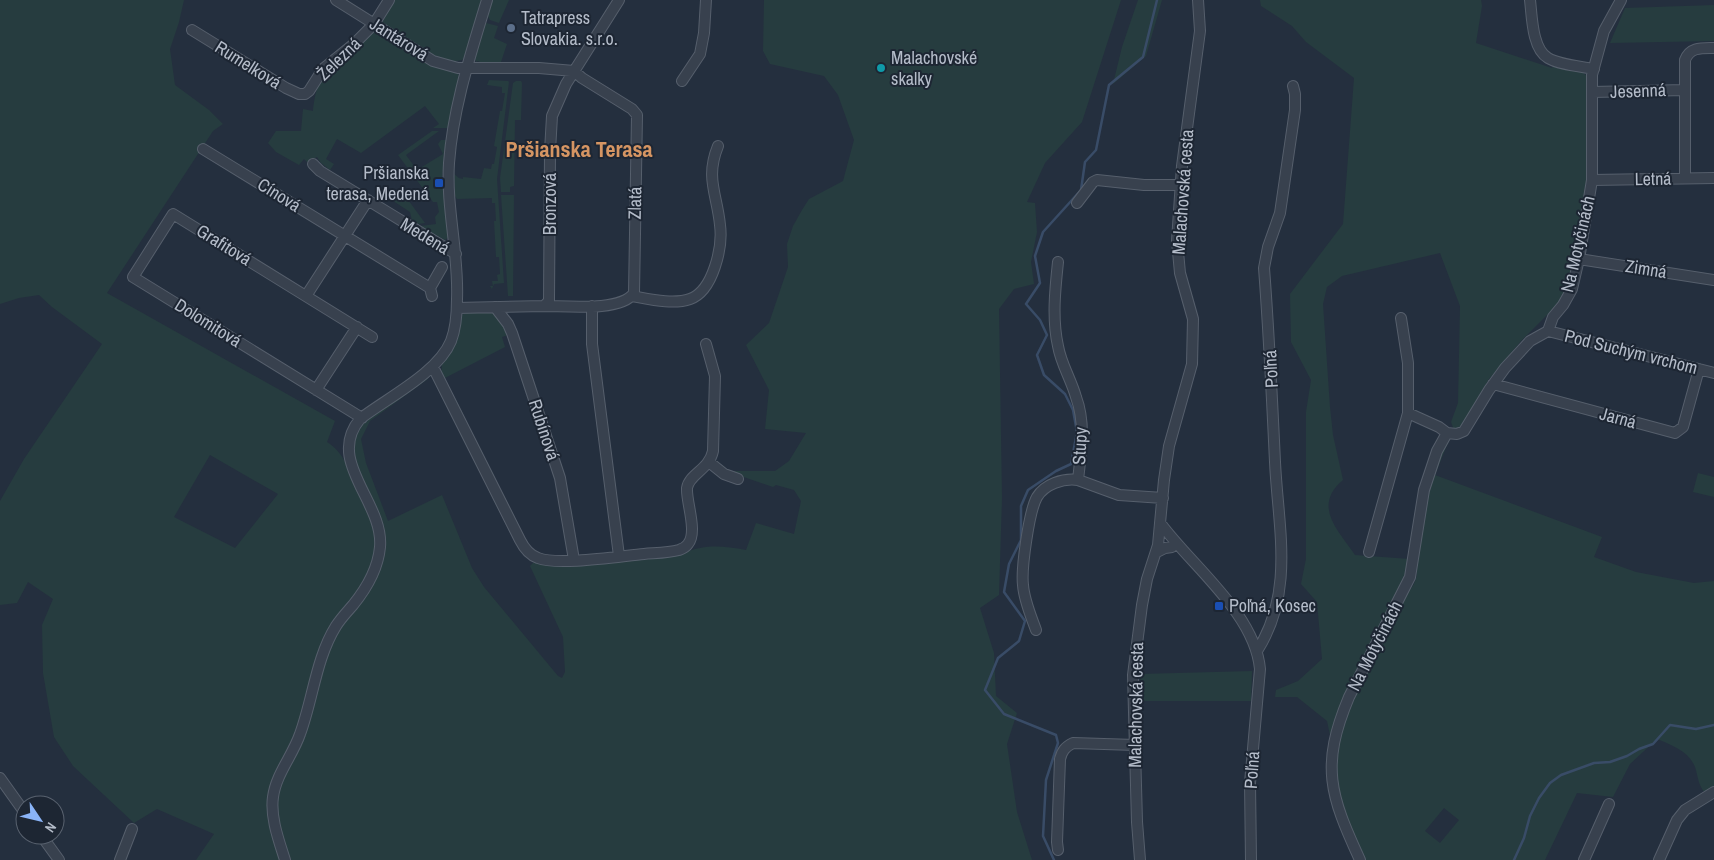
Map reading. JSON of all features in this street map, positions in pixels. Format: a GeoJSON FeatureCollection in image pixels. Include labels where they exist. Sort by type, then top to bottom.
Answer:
{"type":"FeatureCollection","features":[{"type":"Feature","properties":{"kind":"street","name":"Jantárová"},"geometry":{"type":"LineString","coordinates":[[336,0],[433,60],[467,69]]}},
{"type":"Feature","properties":{"kind":"street","name":"Železná"},"geometry":{"type":"LineString","coordinates":[[307,93],[323,69],[354,44],[374,24],[389,0]]}},
{"type":"Feature","properties":{"kind":"street","name":"Medená"},"geometry":{"type":"LineString","coordinates":[[456,254],[449,164],[456,112],[487,0]]}},
{"type":"Feature","properties":{"kind":"street","name":"Bronzová"},"geometry":{"type":"LineString","coordinates":[[544,306],[550,299],[550,152],[552,116],[574,71],[618,0]]}},
{"type":"Feature","properties":{"kind":"street"},"geometry":{"type":"LineString","coordinates":[[682,81],[700,54],[704,34],[706,0]]}},
{"type":"Feature","properties":{"kind":"street","name":"Malachovská cesta"},"geometry":{"type":"LineString","coordinates":[[1140,860],[1136,822],[1133,675],[1135,648],[1147,579],[1164,540],[1163,498],[1169,446],[1189,378],[1193,349],[1193,319],[1180,273],[1176,241],[1180,185],[1199,42],[1200,20],[1198,0]]}},
{"type":"Feature","properties":{"kind":"street"},"geometry":{"type":"LineString","coordinates":[[1530,0],[1536,42],[1543,55],[1554,60],[1594,68]]}},
{"type":"Feature","properties":{"kind":"street","name":"Na Motyčinách"},"geometry":{"type":"LineString","coordinates":[[1360,860],[1340,815],[1333,790],[1331,769],[1336,734],[1349,697],[1410,577],[1424,490],[1437,452],[1447,433],[1457,434],[1464,430],[1493,384],[1524,347],[1536,337],[1548,331],[1553,317],[1572,290],[1592,180],[1592,92],[1594,68],[1606,26],[1621,0]]}},
{"type":"Feature","properties":{"kind":"street","name":"Rumelková"},"geometry":{"type":"LineString","coordinates":[[192,30],[286,88],[299,94],[307,93]]}},
{"type":"Feature","properties":{"kind":"street","name":"Jesenná"},"geometry":{"type":"LineString","coordinates":[[1685,178],[1685,60],[1687,55],[1695,49],[1714,48]]}},
{"type":"Feature","properties":{"kind":"street"},"geometry":{"type":"LineString","coordinates":[[467,69],[538,68],[574,71]]}},
{"type":"Feature","properties":{"kind":"street","name":"Zlatá"},"geometry":{"type":"LineString","coordinates":[[574,71],[632,108],[637,115],[634,289],[632,296]]}},
{"type":"Feature","properties":{"kind":"street","name":"Poľná"},"geometry":{"type":"LineString","coordinates":[[1257,651],[1270,630],[1274,617],[1282,565],[1282,527],[1275,465],[1264,268],[1268,246],[1280,213],[1295,110],[1293,86]]}},
{"type":"Feature","properties":{"kind":"street","name":"Jesenná"},"geometry":{"type":"LineString","coordinates":[[1592,92],[1685,90]]}},
{"type":"Feature","properties":{"kind":"street"},"geometry":{"type":"LineString","coordinates":[[457,308],[592,306],[614,304],[632,296],[673,301],[688,300],[699,294],[709,280],[716,262],[721,237],[720,222],[711,180],[712,164],[718,146]]}},
{"type":"Feature","properties":{"kind":"street","name":"Cínová"},"geometry":{"type":"LineString","coordinates":[[208,155],[345,236],[431,292],[442,267]]}},
{"type":"Feature","properties":{"kind":"street","name":"Medená"},"geometry":{"type":"LineString","coordinates":[[313,164],[320,172],[456,254]]}},
{"type":"Feature","properties":{"kind":"street","name":"Letná"},"geometry":{"type":"LineString","coordinates":[[1592,180],[1714,178]]}},
{"type":"Feature","properties":{"kind":"street"},"geometry":{"type":"LineString","coordinates":[[1077,203],[1093,182],[1097,180],[1144,185],[1180,185]]}},
{"type":"Feature","properties":{"kind":"street"},"geometry":{"type":"LineString","coordinates":[[306,296],[368,200]]}},
{"type":"Feature","properties":{"kind":"street","name":"Grafitová"},"geometry":{"type":"LineString","coordinates":[[153,244],[173,214],[372,337]]}},
{"type":"Feature","properties":{"kind":"street","name":"Dolomitová"},"geometry":{"type":"LineString","coordinates":[[153,244],[133,277],[362,418]]}},
{"type":"Feature","properties":{"kind":"street"},"geometry":{"type":"LineString","coordinates":[[285,860],[273,810],[273,796],[302,728],[327,643],[337,624],[368,583],[377,564],[380,546],[379,527],[350,459],[350,437],[355,425],[362,418],[433,367],[443,355],[451,341],[456,324],[456,254]]}},
{"type":"Feature","properties":{"kind":"street","name":"Zimná"},"geometry":{"type":"LineString","coordinates":[[1579,259],[1714,280]]}},
{"type":"Feature","properties":{"kind":"street","name":"Stupy"},"geometry":{"type":"LineString","coordinates":[[1036,630],[1022,584],[1024,556],[1033,507],[1036,498],[1048,486],[1066,480],[1078,480],[1082,425],[1076,396],[1062,362],[1057,343],[1055,299],[1058,262]]}},
{"type":"Feature","properties":{"kind":"street"},"geometry":{"type":"LineString","coordinates":[[592,306],[592,344],[619,556]]}},
{"type":"Feature","properties":{"kind":"street","name":"Rubínová"},"geometry":{"type":"LineString","coordinates":[[494,307],[508,324],[512,333],[560,478],[574,560]]}},
{"type":"Feature","properties":{"kind":"street"},"geometry":{"type":"LineString","coordinates":[[1369,552],[1408,412],[1408,363],[1402,318]]}},
{"type":"Feature","properties":{"kind":"street"},"geometry":{"type":"LineString","coordinates":[[316,390],[357,327]]}},
{"type":"Feature","properties":{"kind":"street","name":"Pod Suchým vrchom"},"geometry":{"type":"LineString","coordinates":[[1548,331],[1714,373]]}},
{"type":"Feature","properties":{"kind":"street"},"geometry":{"type":"LineString","coordinates":[[433,367],[524,548],[537,558],[545,560],[574,560],[676,550],[690,542],[692,534],[688,486],[692,477],[709,462],[713,451],[714,376],[706,344]]}},
{"type":"Feature","properties":{"kind":"street","name":"Jarná"},"geometry":{"type":"LineString","coordinates":[[1493,384],[1676,433],[1684,425],[1699,369]]}},
{"type":"Feature","properties":{"kind":"street"},"geometry":{"type":"LineString","coordinates":[[1408,412],[1447,433]]}},
{"type":"Feature","properties":{"kind":"street"},"geometry":{"type":"LineString","coordinates":[[709,462],[724,474],[738,479]]}},
{"type":"Feature","properties":{"kind":"street"},"geometry":{"type":"LineString","coordinates":[[1078,480],[1119,495],[1163,498]]}},
{"type":"Feature","properties":{"kind":"street","name":"Poľná"},"geometry":{"type":"LineString","coordinates":[[1164,540],[1186,553],[1199,566],[1255,642],[1260,669],[1250,783],[1251,860]]}},
{"type":"Feature","properties":{"kind":"street"},"geometry":{"type":"LineString","coordinates":[[1058,850],[1056,842],[1062,751],[1073,743],[1135,745]]}},
{"type":"Feature","properties":{"kind":"street"},"geometry":{"type":"LineString","coordinates":[[0,778],[15,799]]}},
{"type":"Feature","properties":{"kind":"street"},"geometry":{"type":"LineString","coordinates":[[1659,860],[1677,820],[1685,810],[1714,792]]}},
{"type":"Feature","properties":{"kind":"street"},"geometry":{"type":"LineString","coordinates":[[1584,860],[1609,804]]}},
{"type":"Feature","properties":{"kind":"street"},"geometry":{"type":"LineString","coordinates":[[120,860],[132,829]]}},
{"type":"Feature","properties":{"kind":"street"},"geometry":{"type":"LineString","coordinates":[[48,845],[59,860]]}},
{"type":"Feature","properties":{"kind":"green space"},"geometry":{"type":"Polygon","coordinates":[[[0,0],[184,0],[170,49],[175,85],[209,110],[223,124],[213,131],[107,293],[335,421],[327,442],[338,451],[345,461],[370,515],[375,533],[375,546],[368,574],[339,630],[373,585],[382,563],[385,544],[383,531],[360,478],[353,451],[354,439],[364,421],[426,378],[428,379],[370,421],[361,439],[366,463],[388,521],[442,495],[472,568],[484,587],[558,676],[562,678],[565,672],[563,637],[530,566],[534,562],[683,553],[700,548],[714,547],[746,550],[756,523],[794,534],[801,501],[794,490],[776,485],[773,487],[726,471],[775,471],[789,461],[806,433],[765,429],[769,390],[746,345],[769,323],[788,267],[787,244],[793,226],[809,199],[843,181],[854,140],[838,95],[824,76],[770,64],[763,51],[764,0],[1121,0],[1082,122],[1045,163],[1027,202],[1035,203],[1037,232],[1031,262],[1034,284],[1014,289],[999,309],[1002,498],[999,595],[980,608],[994,653],[996,696],[1017,713],[1007,744],[1017,812],[1032,860],[196,860],[214,834],[157,809],[134,823],[73,766],[54,737],[43,673],[42,625],[53,599],[28,582],[17,603],[0,605],[0,501],[24,459],[102,344],[39,295],[19,298],[0,304],[0,0]],[[210,455],[174,517],[235,548],[278,494],[210,455]]]}},
{"type":"Feature","properties":{"kind":"green space"},"geometry":{"type":"Polygon","coordinates":[[[394,0],[484,0],[465,58],[457,61],[436,56],[382,23],[394,0]]]}},
{"type":"Feature","properties":{"kind":"green space"},"geometry":{"type":"Polygon","coordinates":[[[492,0],[509,0],[499,23],[490,20],[487,15],[492,0]]]}},
{"type":"Feature","properties":{"kind":"green space"},"geometry":{"type":"Polygon","coordinates":[[[1138,0],[1162,0],[1146,56],[1113,84],[1122,47],[1138,0]]]}},
{"type":"Feature","properties":{"kind":"green space"},"geometry":{"type":"Polygon","coordinates":[[[1260,0],[1481,0],[1482,6],[1476,43],[1552,68],[1554,65],[1580,70],[1589,78],[1587,97],[1588,179],[1581,228],[1568,287],[1559,303],[1521,341],[1489,379],[1461,427],[1454,430],[1451,422],[1458,403],[1460,306],[1440,253],[1342,276],[1327,287],[1323,304],[1330,407],[1333,435],[1343,480],[1329,499],[1331,518],[1355,555],[1410,559],[1409,569],[1341,703],[1331,740],[1327,721],[1297,697],[1275,697],[1276,690],[1298,681],[1322,659],[1317,602],[1301,584],[1306,559],[1306,412],[1311,380],[1291,342],[1290,294],[1343,224],[1354,78],[1306,42],[1292,26],[1261,6],[1260,0]]]}},
{"type":"Feature","properties":{"kind":"green space"},"geometry":{"type":"Polygon","coordinates":[[[1714,5],[1714,41],[1610,43],[1625,8],[1714,5]]]}},
{"type":"Feature","properties":{"kind":"green space"},"geometry":{"type":"Polygon","coordinates":[[[486,23],[498,26],[494,38],[507,44],[501,62],[476,62],[475,59],[486,23]]]}},
{"type":"Feature","properties":{"kind":"green space"},"geometry":{"type":"Polygon","coordinates":[[[375,32],[458,74],[460,78],[449,128],[433,128],[439,124],[425,106],[361,153],[337,139],[326,159],[334,164],[330,170],[317,157],[307,162],[304,159],[299,165],[276,152],[268,143],[276,131],[301,131],[303,109],[313,111],[318,87],[325,74],[375,32]]]}},
{"type":"Feature","properties":{"kind":"green space"},"geometry":{"type":"Polygon","coordinates":[[[489,80],[509,82],[497,179],[504,283],[494,284],[492,289],[490,286],[493,286],[492,281],[498,281],[497,275],[500,274],[499,257],[496,257],[495,203],[492,203],[492,198],[457,199],[455,196],[454,174],[463,179],[463,177],[481,179],[484,168],[491,169],[492,164],[494,164],[497,147],[494,146],[505,93],[502,93],[502,87],[487,85],[489,80]]]}},
{"type":"Feature","properties":{"kind":"green space"},"geometry":{"type":"Polygon","coordinates":[[[521,81],[522,83],[521,120],[515,120],[514,186],[510,187],[510,192],[501,192],[500,178],[513,83],[521,81]]]}},
{"type":"Feature","properties":{"kind":"green space"},"geometry":{"type":"Polygon","coordinates":[[[432,131],[439,131],[406,155],[417,170],[443,154],[438,144],[441,140],[446,140],[442,179],[450,236],[445,240],[420,226],[436,224],[435,217],[439,212],[437,202],[433,202],[398,155],[432,131]]]}},
{"type":"Feature","properties":{"kind":"green space"},"geometry":{"type":"Polygon","coordinates":[[[378,191],[406,197],[425,223],[418,224],[412,221],[410,212],[378,191]]]}},
{"type":"Feature","properties":{"kind":"green space"},"geometry":{"type":"Polygon","coordinates":[[[501,195],[514,195],[513,296],[508,296],[501,195]]]}},
{"type":"Feature","properties":{"kind":"green space"},"geometry":{"type":"Polygon","coordinates":[[[490,311],[505,325],[508,335],[502,337],[505,347],[443,379],[442,364],[446,348],[459,316],[469,312],[490,311]]]}},
{"type":"Feature","properties":{"kind":"green space"},"geometry":{"type":"Polygon","coordinates":[[[1449,440],[1435,475],[1602,537],[1594,557],[1636,572],[1694,583],[1714,581],[1714,787],[1705,793],[1692,761],[1679,749],[1657,739],[1630,764],[1613,797],[1577,793],[1545,860],[1364,860],[1339,797],[1336,757],[1342,728],[1359,687],[1406,594],[1415,581],[1426,500],[1435,465],[1441,451],[1449,440]],[[1444,808],[1425,831],[1440,843],[1459,820],[1444,808]]]}},
{"type":"Feature","properties":{"kind":"green space"},"geometry":{"type":"Polygon","coordinates":[[[1698,473],[1714,477],[1714,497],[1693,492],[1698,473]]]}},
{"type":"Feature","properties":{"kind":"green space"},"geometry":{"type":"Polygon","coordinates":[[[1252,671],[1251,701],[1141,701],[1140,674],[1252,671]]]}},
{"type":"Feature","properties":{"kind":"waterway"},"geometry":{"type":"LineString","coordinates":[[1054,860],[1043,836],[1046,780],[1058,743],[1056,735],[1004,714],[985,690],[998,658],[1019,641],[1025,621],[1004,592],[1009,564],[1021,540],[1021,506],[1028,490],[1056,471],[1071,464],[1077,432],[1073,410],[1065,394],[1044,375],[1037,355],[1047,335],[1040,320],[1026,304],[1040,283],[1035,256],[1043,232],[1081,190],[1085,162],[1096,150],[1109,85],[1143,57],[1157,0]]}},
{"type":"Feature","properties":{"kind":"waterway"},"geometry":{"type":"LineString","coordinates":[[1514,860],[1524,838],[1530,816],[1539,798],[1550,783],[1561,775],[1594,763],[1610,762],[1627,756],[1653,744],[1670,725],[1696,729],[1714,725]]}},
{"type":"Feature","properties":{"kind":"place","name":"Tatrapress Slovakia. s.r.o."},"geometry":{"type":"Point","coordinates":[511,28]}},
{"type":"Feature","properties":{"kind":"place","name":"Malachovské skalky"},"geometry":{"type":"Point","coordinates":[881,68]}},
{"type":"Feature","properties":{"kind":"place","name":"Pršianska terasa, Medená"},"geometry":{"type":"Point","coordinates":[439,183]}},
{"type":"Feature","properties":{"kind":"place","name":"Poľná, Kosec"},"geometry":{"type":"Point","coordinates":[1219,606]}},
{"type":"Feature","properties":{"kind":"district","name":"Pršianska Terasa"},"geometry":{"type":"Point","coordinates":[579,149]}}]}
